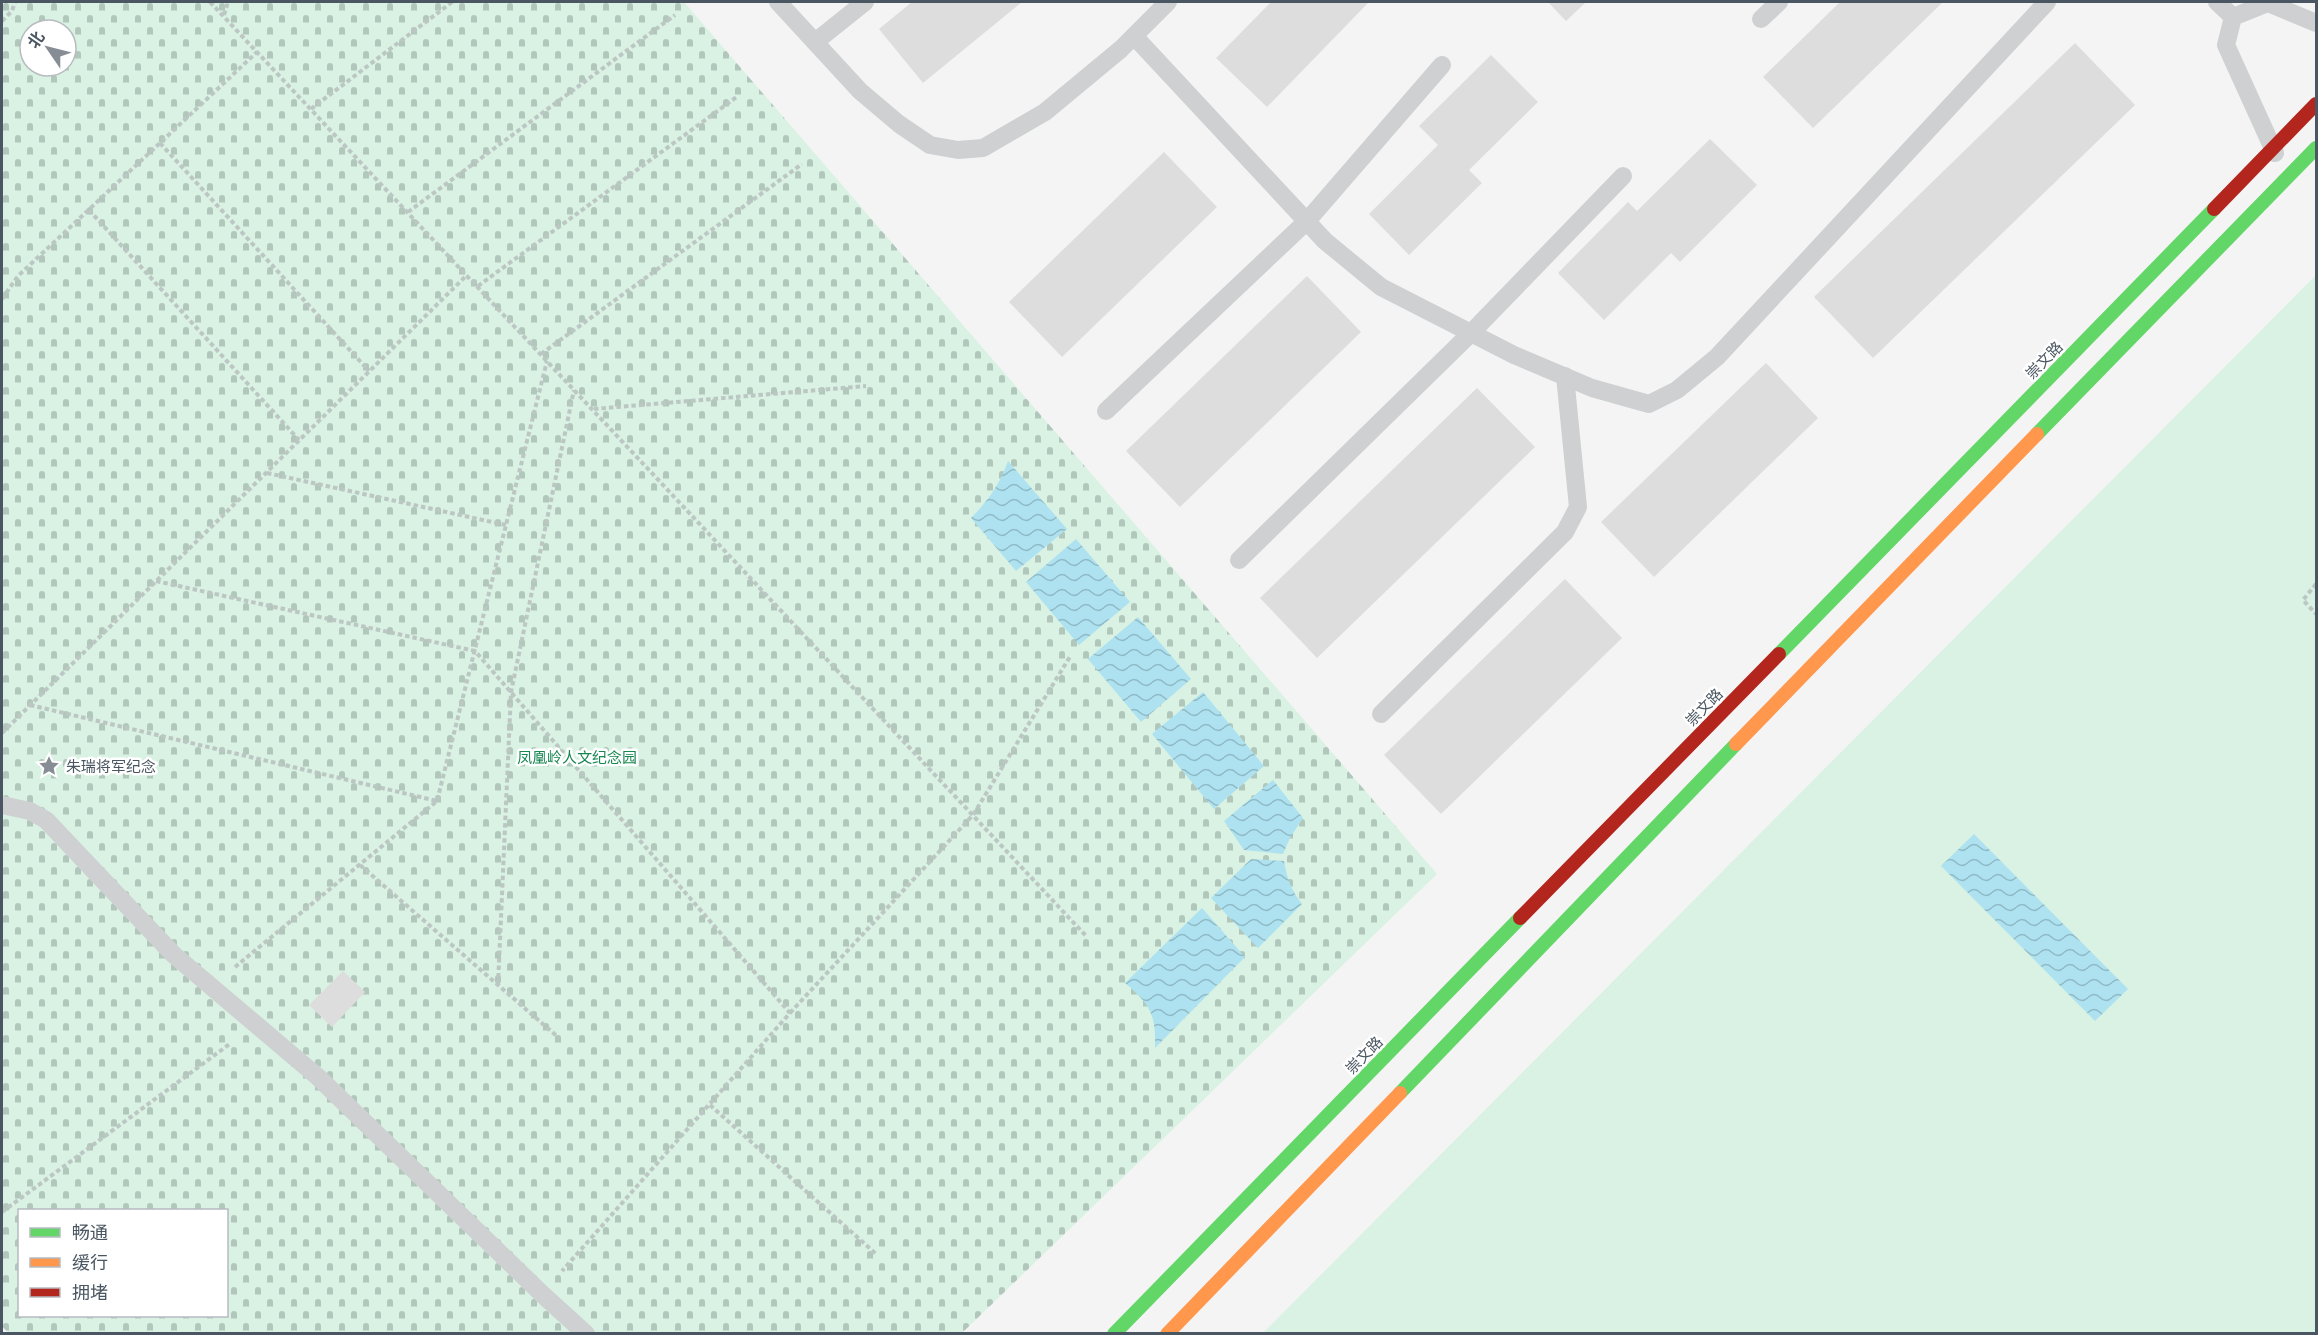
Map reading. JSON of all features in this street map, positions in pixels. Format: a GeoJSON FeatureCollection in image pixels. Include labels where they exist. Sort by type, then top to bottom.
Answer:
{"type":"FeatureCollection","features":[{"type":"Feature","properties":{"kind":"street","name":"崇文路"},"geometry":{"type":"LineString","coordinates":[[1114,1334],[2316,104]]}},
{"type":"Feature","properties":{"kind":"street"},"geometry":{"type":"LineString","coordinates":[[1167,1334],[1842,634],[2316,148]]}},
{"type":"Feature","properties":{"kind":"lane"},"geometry":{"type":"LineString","coordinates":[[778,2],[860,91],[899,124],[930,145],[958,150],[983,148],[1046,112],[1134,36],[1168,2]]}},
{"type":"Feature","properties":{"kind":"lane"},"geometry":{"type":"LineString","coordinates":[[815,42],[865,2]]}},
{"type":"Feature","properties":{"kind":"lane"},"geometry":{"type":"LineString","coordinates":[[1761,19],[1779,2]]}},
{"type":"Feature","properties":{"kind":"lane"},"geometry":{"type":"LineString","coordinates":[[1134,36],[1325,241],[1381,287],[1514,355],[1592,388],[1649,404],[1677,390],[1717,357],[2048,2]]}},
{"type":"Feature","properties":{"kind":"lane"},"geometry":{"type":"LineString","coordinates":[[2217,2],[2233,17]]}},
{"type":"Feature","properties":{"kind":"lane"},"geometry":{"type":"LineString","coordinates":[[2233,17],[2268,3],[2316,23]]}},
{"type":"Feature","properties":{"kind":"lane"},"geometry":{"type":"LineString","coordinates":[[2233,17],[2226,45],[2273,150],[2289,177]]}},
{"type":"Feature","properties":{"kind":"lane"},"geometry":{"type":"LineString","coordinates":[[1106,411],[1307,221],[1442,65]]}},
{"type":"Feature","properties":{"kind":"lane"},"geometry":{"type":"LineString","coordinates":[[1239,560],[1471,333],[1623,176]]}},
{"type":"Feature","properties":{"kind":"lane"},"geometry":{"type":"LineString","coordinates":[[1381,714],[1565,532],[1578,507],[1565,376]]}},
{"type":"Feature","properties":{"kind":"lane"},"geometry":{"type":"LineString","coordinates":[[2,806],[30,812],[46,820],[174,955],[318,1077],[585,1334]]}},
{"type":"Feature","properties":{"kind":"path"},"geometry":{"type":"LineString","coordinates":[[2,21],[12,11],[15,2]]}},
{"type":"Feature","properties":{"kind":"path"},"geometry":{"type":"LineString","coordinates":[[210,2],[1087,937]]}},
{"type":"Feature","properties":{"kind":"path"},"geometry":{"type":"LineString","coordinates":[[224,16],[228,2]]}},
{"type":"Feature","properties":{"kind":"path"},"geometry":{"type":"LineString","coordinates":[[311,109],[452,2]]}},
{"type":"Feature","properties":{"kind":"path"},"geometry":{"type":"LineString","coordinates":[[408,212],[675,15]]}},
{"type":"Feature","properties":{"kind":"path"},"geometry":{"type":"LineString","coordinates":[[2,298],[18,276],[258,52]]}},
{"type":"Feature","properties":{"kind":"path"},"geometry":{"type":"LineString","coordinates":[[478,286],[738,96]]}},
{"type":"Feature","properties":{"kind":"path"},"geometry":{"type":"LineString","coordinates":[[160,143],[369,371]]}},
{"type":"Feature","properties":{"kind":"path"},"geometry":{"type":"LineString","coordinates":[[541,354],[802,164]]}},
{"type":"Feature","properties":{"kind":"path"},"geometry":{"type":"LineString","coordinates":[[89,210],[299,440]]}},
{"type":"Feature","properties":{"kind":"path"},"geometry":{"type":"LineString","coordinates":[[2,733],[467,275]]}},
{"type":"Feature","properties":{"kind":"path"},"geometry":{"type":"LineString","coordinates":[[211,986],[437,801],[547,361]]}},
{"type":"Feature","properties":{"kind":"path"},"geometry":{"type":"LineString","coordinates":[[593,409],[866,386]]}},
{"type":"Feature","properties":{"kind":"path"},"geometry":{"type":"LineString","coordinates":[[498,985],[511,692],[574,390]]}},
{"type":"Feature","properties":{"kind":"path"},"geometry":{"type":"LineString","coordinates":[[266,473],[506,525]]}},
{"type":"Feature","properties":{"kind":"path"},"geometry":{"type":"LineString","coordinates":[[156,581],[475,651],[790,1013]]}},
{"type":"Feature","properties":{"kind":"path"},"geometry":{"type":"LineString","coordinates":[[2316,584],[2303,600],[2316,614]]}},
{"type":"Feature","properties":{"kind":"path"},"geometry":{"type":"LineString","coordinates":[[542,1294],[790,1013],[973,815],[1071,655]]}},
{"type":"Feature","properties":{"kind":"path"},"geometry":{"type":"LineString","coordinates":[[30,705],[437,801]]}},
{"type":"Feature","properties":{"kind":"path"},"geometry":{"type":"LineString","coordinates":[[360,865],[559,1038]]}},
{"type":"Feature","properties":{"kind":"path"},"geometry":{"type":"LineString","coordinates":[[2,1212],[256,1024]]}},
{"type":"Feature","properties":{"kind":"path"},"geometry":{"type":"LineString","coordinates":[[710,1105],[876,1254]]}},
{"type":"Feature","properties":{"kind":"green space","name":"凤凰岭人文纪念园"},"geometry":{"type":"Polygon","coordinates":[[[2,2],[684,2],[1437,874],[962,1333],[9,1334],[2,1326],[2,2]]]}},
{"type":"Feature","properties":{"kind":"green space"},"geometry":{"type":"Polygon","coordinates":[[[2316,275],[2316,1333],[1263,1333],[2316,275]]]}},
{"type":"Feature","properties":{"kind":"water"},"geometry":{"type":"Polygon","coordinates":[[[1008,461],[1067,529],[1016,571],[971,518],[993,492],[1008,461]]]}},
{"type":"Feature","properties":{"kind":"water"},"geometry":{"type":"Polygon","coordinates":[[[1076,539],[1130,602],[1079,645],[1026,582],[1076,539]]]}},
{"type":"Feature","properties":{"kind":"water"},"geometry":{"type":"Polygon","coordinates":[[[1138,617],[1191,679],[1141,722],[1088,659],[1138,617]]]}},
{"type":"Feature","properties":{"kind":"water"},"geometry":{"type":"Polygon","coordinates":[[[1203,692],[1264,766],[1214,809],[1152,734],[1203,692]]]}},
{"type":"Feature","properties":{"kind":"water"},"geometry":{"type":"Polygon","coordinates":[[[1273,780],[1303,818],[1283,854],[1244,850],[1224,821],[1273,780]]]}},
{"type":"Feature","properties":{"kind":"water"},"geometry":{"type":"Polygon","coordinates":[[[1974,834],[2128,989],[2095,1021],[1941,866],[1974,834]]]}},
{"type":"Feature","properties":{"kind":"water"},"geometry":{"type":"Polygon","coordinates":[[[1251,859],[1284,861],[1290,884],[1302,904],[1258,948],[1211,898],[1251,859]]]}},
{"type":"Feature","properties":{"kind":"water"},"geometry":{"type":"Polygon","coordinates":[[[1202,908],[1245,957],[1155,1048],[1153,1019],[1150,1011],[1141,998],[1125,983],[1202,908]]]}},
{"type":"Feature","properties":{"kind":"building"},"geometry":{"type":"Polygon","coordinates":[[[912,2],[1022,2],[923,83],[879,29],[912,2]]]}},
{"type":"Feature","properties":{"kind":"building"},"geometry":{"type":"Polygon","coordinates":[[[1271,2],[1369,2],[1267,107],[1216,58],[1271,2]]]}},
{"type":"Feature","properties":{"kind":"building"},"geometry":{"type":"Polygon","coordinates":[[[1548,2],[1586,2],[1566,21],[1548,2]]]}},
{"type":"Feature","properties":{"kind":"building"},"geometry":{"type":"Polygon","coordinates":[[[1840,2],[1943,2],[1813,128],[1763,77],[1840,2]]]}},
{"type":"Feature","properties":{"kind":"building"},"geometry":{"type":"Polygon","coordinates":[[[2075,43],[2135,105],[1873,358],[1814,297],[2075,43]]]}},
{"type":"Feature","properties":{"kind":"building"},"geometry":{"type":"Polygon","coordinates":[[[1491,55],[1538,102],[1469,170],[1482,183],[1409,255],[1369,214],[1438,145],[1419,126],[1491,55]]]}},
{"type":"Feature","properties":{"kind":"building"},"geometry":{"type":"Polygon","coordinates":[[[1710,139],[1757,185],[1680,262],[1671,253],[1604,320],[1558,273],[1628,202],[1637,211],[1710,139]]]}},
{"type":"Feature","properties":{"kind":"building"},"geometry":{"type":"Polygon","coordinates":[[[1164,152],[1217,207],[1062,357],[1009,302],[1164,152]]]}},
{"type":"Feature","properties":{"kind":"building"},"geometry":{"type":"Polygon","coordinates":[[[1307,276],[1361,332],[1180,507],[1126,451],[1307,276]]]}},
{"type":"Feature","properties":{"kind":"building"},"geometry":{"type":"Polygon","coordinates":[[[1766,363],[1818,418],[1654,577],[1601,522],[1766,363]]]}},
{"type":"Feature","properties":{"kind":"building"},"geometry":{"type":"Polygon","coordinates":[[[1477,388],[1535,447],[1317,658],[1260,598],[1477,388]]]}},
{"type":"Feature","properties":{"kind":"building"},"geometry":{"type":"Polygon","coordinates":[[[1565,579],[1622,638],[1441,814],[1384,755],[1565,579]]]}},
{"type":"Feature","properties":{"kind":"building"},"geometry":{"type":"Polygon","coordinates":[[[343,971],[365,992],[332,1027],[309,1005],[343,971]]]}},
{"type":"Feature","properties":{"kind":"traffic: fast"},"geometry":{"type":"LineString","coordinates":[[2037,434],[2316,148]]}},
{"type":"Feature","properties":{"kind":"traffic: fast"},"geometry":{"type":"LineString","coordinates":[[1779,654],[2214,209]]}},
{"type":"Feature","properties":{"kind":"traffic: fast"},"geometry":{"type":"LineString","coordinates":[[1400,1093],[1736,744]]}},
{"type":"Feature","properties":{"kind":"traffic: fast"},"geometry":{"type":"LineString","coordinates":[[1114,1334],[1520,918]]}},
{"type":"Feature","properties":{"kind":"traffic: slow"},"geometry":{"type":"LineString","coordinates":[[1736,744],[2037,434]]}},
{"type":"Feature","properties":{"kind":"traffic: slow"},"geometry":{"type":"LineString","coordinates":[[1167,1334],[1400,1093]]}},
{"type":"Feature","properties":{"kind":"traffic: jam"},"geometry":{"type":"LineString","coordinates":[[2214,209],[2316,104]]}},
{"type":"Feature","properties":{"kind":"traffic: jam"},"geometry":{"type":"LineString","coordinates":[[1520,918],[1779,654]]}},
{"type":"Feature","properties":{"kind":"place","name":"朱瑞将军纪念"},"geometry":{"type":"Point","coordinates":[49,766]}}]}
